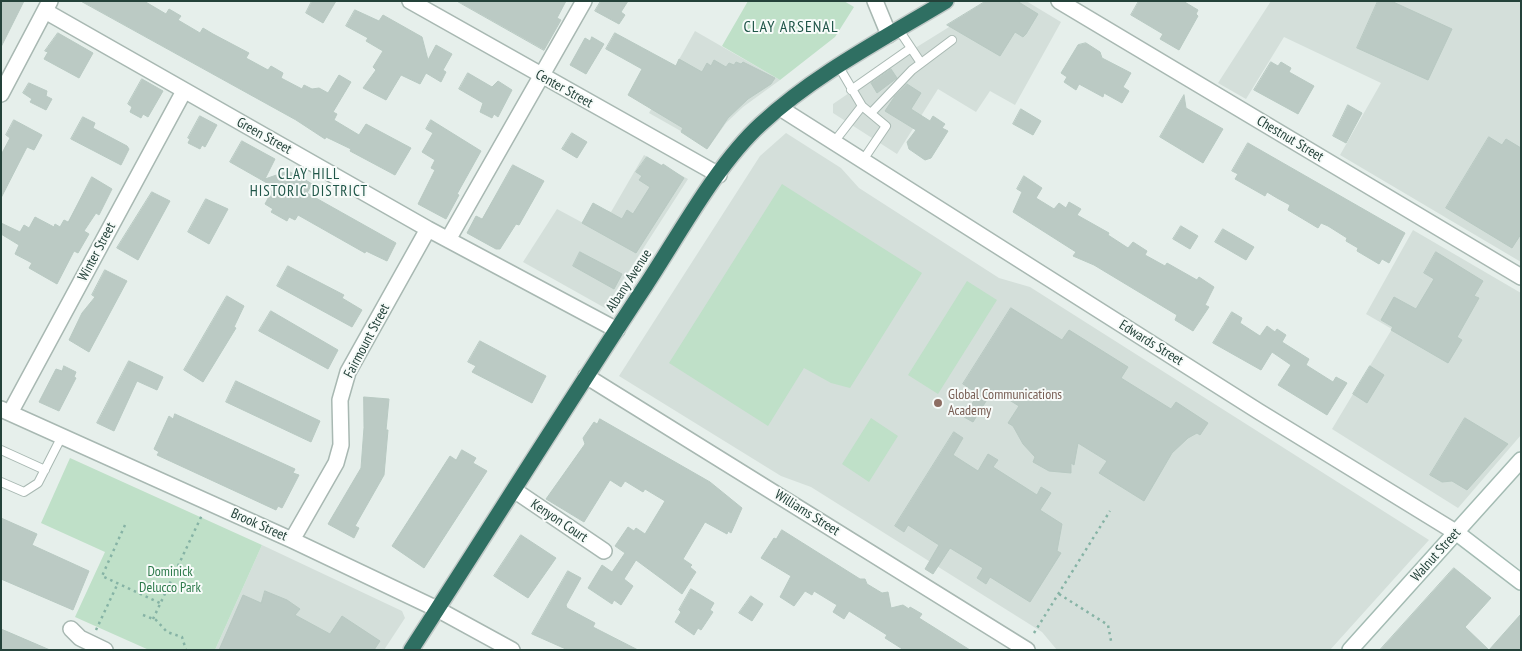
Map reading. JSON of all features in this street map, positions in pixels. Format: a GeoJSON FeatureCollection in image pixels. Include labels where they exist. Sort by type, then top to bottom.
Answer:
{"type":"FeatureCollection","features":[{"type":"Feature","properties":{"kind":"highway","name":"Albany Avenue"},"geometry":{"type":"LineString","coordinates":[[411,650],[586,376],[719,175],[742,144],[780,108],[807,86],[946,1]]}},
{"type":"Feature","properties":{"kind":"street","name":"Center Street"},"geometry":{"type":"LineString","coordinates":[[410,1],[540,76],[719,175]]}},
{"type":"Feature","properties":{"kind":"street"},"geometry":{"type":"LineString","coordinates":[[449,238],[584,1]]}},
{"type":"Feature","properties":{"kind":"street"},"geometry":{"type":"LineString","coordinates":[[875,1],[894,32]]}},
{"type":"Feature","properties":{"kind":"street","name":"Chestnut Street"},"geometry":{"type":"LineString","coordinates":[[1059,1],[1521,277]]}},
{"type":"Feature","properties":{"kind":"street"},"geometry":{"type":"LineString","coordinates":[[1,94],[48,6]]}},
{"type":"Feature","properties":{"kind":"street","name":"Green Street"},"geometry":{"type":"LineString","coordinates":[[48,6],[184,91],[428,229],[449,238],[617,330]]}},
{"type":"Feature","properties":{"kind":"street","name":"Winter Street"},"geometry":{"type":"LineString","coordinates":[[6,411],[184,91]]}},
{"type":"Feature","properties":{"kind":"street","name":"Edwards Street"},"geometry":{"type":"LineString","coordinates":[[780,108],[1250,406],[1457,533],[1521,582]]}},
{"type":"Feature","properties":{"kind":"street","name":"Fairmount Street"},"geometry":{"type":"LineString","coordinates":[[292,540],[336,462],[341,445],[340,400],[348,372],[428,229]]}},
{"type":"Feature","properties":{"kind":"street","name":"Williams Street"},"geometry":{"type":"LineString","coordinates":[[586,376],[1027,650]]}},
{"type":"Feature","properties":{"kind":"street","name":"Brook Street"},"geometry":{"type":"LineString","coordinates":[[6,411],[292,540],[437,609],[510,649]]}},
{"type":"Feature","properties":{"kind":"street","name":"Walnut Street"},"geometry":{"type":"LineString","coordinates":[[1350,650],[1521,460]]}},
{"type":"Feature","properties":{"kind":"street","name":"Kenyon Court"},"geometry":{"type":"LineString","coordinates":[[514,490],[604,551]]}},
{"type":"Feature","properties":{"kind":"street"},"geometry":{"type":"LineString","coordinates":[[71,629],[90,643],[105,650]]}},
{"type":"Feature","properties":{"kind":"lane"},"geometry":{"type":"LineString","coordinates":[[894,32],[911,48],[921,64]]}},
{"type":"Feature","properties":{"kind":"lane"},"geometry":{"type":"LineString","coordinates":[[871,113],[902,80],[952,40]]}},
{"type":"Feature","properties":{"kind":"lane"},"geometry":{"type":"LineString","coordinates":[[851,90],[911,48]]}},
{"type":"Feature","properties":{"kind":"lane"},"geometry":{"type":"LineString","coordinates":[[838,67],[862,106],[886,126],[863,160]]}},
{"type":"Feature","properties":{"kind":"lane"},"geometry":{"type":"LineString","coordinates":[[834,142],[862,106]]}},
{"type":"Feature","properties":{"kind":"lane"},"geometry":{"type":"LineString","coordinates":[[1,482],[24,492],[38,483],[62,436]]}},
{"type":"Feature","properties":{"kind":"lane"},"geometry":{"type":"LineString","coordinates":[[1,450],[45,470]]}},
{"type":"Feature","properties":{"kind":"path"},"geometry":{"type":"LineString","coordinates":[[153,619],[208,502]]}},
{"type":"Feature","properties":{"kind":"path"},"geometry":{"type":"LineString","coordinates":[[1034,633],[1110,512]]}},
{"type":"Feature","properties":{"kind":"path"},"geometry":{"type":"LineString","coordinates":[[125,525],[102,576],[160,603]]}},
{"type":"Feature","properties":{"kind":"path"},"geometry":{"type":"LineString","coordinates":[[90,643],[118,583]]}},
{"type":"Feature","properties":{"kind":"path"},"geometry":{"type":"LineString","coordinates":[[1059,594],[1108,625],[1110,642]]}},
{"type":"Feature","properties":{"kind":"path"},"geometry":{"type":"LineString","coordinates":[[143,615],[153,619],[167,632],[182,638],[186,650]]}},
{"type":"Feature","properties":{"kind":"shaded area"},"geometry":{"type":"Polygon","coordinates":[[[991,1],[1026,1],[1061,22],[1015,105],[990,91],[976,112],[938,89],[897,154],[833,113],[833,104],[912,50],[991,1]]]}},
{"type":"Feature","properties":{"kind":"shaded area"},"geometry":{"type":"Polygon","coordinates":[[[1271,1],[1521,1],[1521,262],[1340,155],[1381,83],[1284,37],[1246,99],[1218,83],[1271,1]]]}},
{"type":"Feature","properties":{"kind":"shaded area"},"geometry":{"type":"Polygon","coordinates":[[[695,31],[780,80],[743,107],[726,123],[709,147],[649,113],[695,31]]]}},
{"type":"Feature","properties":{"kind":"shaded area","name":"Global Communications Academy"},"geometry":{"type":"Polygon","coordinates":[[[786,133],[841,168],[859,188],[999,278],[1030,287],[1429,540],[1330,650],[1057,650],[1042,632],[811,487],[781,476],[619,376],[760,156],[786,133]]]}},
{"type":"Feature","properties":{"kind":"shaded area"},"geometry":{"type":"Polygon","coordinates":[[[644,155],[688,179],[605,308],[523,262],[557,209],[585,224],[601,214],[604,209],[611,212],[644,155]]]}},
{"type":"Feature","properties":{"kind":"shaded area"},"geometry":{"type":"Polygon","coordinates":[[[1413,230],[1521,293],[1521,435],[1458,508],[1332,429],[1392,329],[1366,314],[1413,230]]]}},
{"type":"Feature","properties":{"kind":"shaded area"},"geometry":{"type":"Polygon","coordinates":[[[262,545],[402,611],[405,618],[384,650],[215,650],[262,545]]]}},
{"type":"Feature","properties":{"kind":"green space"},"geometry":{"type":"Polygon","coordinates":[[[748,1],[844,1],[854,7],[835,37],[780,80],[722,46],[748,1]]]}},
{"type":"Feature","properties":{"kind":"green space"},"geometry":{"type":"Polygon","coordinates":[[[782,184],[922,273],[850,388],[831,383],[804,368],[768,426],[669,363],[782,184]]]}},
{"type":"Feature","properties":{"kind":"green space"},"geometry":{"type":"Polygon","coordinates":[[[967,281],[997,300],[938,394],[908,375],[967,281]]]}},
{"type":"Feature","properties":{"kind":"green space"},"geometry":{"type":"Polygon","coordinates":[[[871,418],[898,436],[869,482],[842,464],[871,418]]]}},
{"type":"Feature","properties":{"kind":"green space","name":"Dominick Delucco Park"},"geometry":{"type":"Polygon","coordinates":[[[70,458],[262,545],[215,650],[149,650],[75,617],[105,552],[41,523],[70,458]]]}},
{"type":"Feature","properties":{"kind":"building"},"geometry":{"type":"Polygon","coordinates":[[[1,1],[24,1],[1,47],[1,1]]]}},
{"type":"Feature","properties":{"kind":"building"},"geometry":{"type":"Polygon","coordinates":[[[81,1],[144,1],[166,14],[169,9],[181,16],[178,20],[200,33],[203,28],[249,53],[246,58],[268,70],[271,66],[283,73],[281,78],[302,89],[304,85],[312,89],[319,88],[328,93],[339,75],[351,82],[333,112],[337,114],[334,120],[359,135],[366,124],[411,148],[395,175],[350,151],[351,149],[326,137],[325,139],[296,120],[81,1]]]}},
{"type":"Feature","properties":{"kind":"building"},"geometry":{"type":"Polygon","coordinates":[[[312,1],[336,1],[323,23],[306,13],[312,1]]]}},
{"type":"Feature","properties":{"kind":"building"},"geometry":{"type":"Polygon","coordinates":[[[457,1],[566,1],[557,18],[561,20],[544,50],[457,1]]]}},
{"type":"Feature","properties":{"kind":"building"},"geometry":{"type":"Polygon","coordinates":[[[601,1],[628,1],[621,12],[625,15],[619,24],[595,11],[601,1]]]}},
{"type":"Feature","properties":{"kind":"building"},"geometry":{"type":"Polygon","coordinates":[[[986,1],[1017,1],[1038,14],[1023,37],[1015,32],[1000,56],[947,25],[986,1]]]}},
{"type":"Feature","properties":{"kind":"building"},"geometry":{"type":"Polygon","coordinates":[[[1139,1],[1183,1],[1198,10],[1196,14],[1198,16],[1179,50],[1160,39],[1163,34],[1131,15],[1139,1]]]}},
{"type":"Feature","properties":{"kind":"building"},"geometry":{"type":"Polygon","coordinates":[[[1378,1],[1391,1],[1452,29],[1428,80],[1357,48],[1378,1]]]}},
{"type":"Feature","properties":{"kind":"building"},"geometry":{"type":"Polygon","coordinates":[[[355,10],[379,21],[383,15],[422,37],[428,60],[436,45],[452,54],[443,70],[446,72],[441,82],[426,73],[420,84],[401,75],[386,100],[363,88],[376,70],[373,67],[383,51],[366,41],[368,38],[346,26],[355,10]]]}},
{"type":"Feature","properties":{"kind":"building"},"geometry":{"type":"Polygon","coordinates":[[[58,33],[93,53],[79,78],[44,59],[48,52],[45,51],[58,33]]]}},
{"type":"Feature","properties":{"kind":"building"},"geometry":{"type":"Polygon","coordinates":[[[615,33],[676,66],[679,59],[702,72],[707,63],[711,66],[714,60],[726,67],[729,63],[734,65],[736,62],[741,64],[743,62],[775,78],[771,84],[748,99],[728,118],[707,149],[681,132],[683,128],[628,95],[642,69],[606,49],[615,33]]]}},
{"type":"Feature","properties":{"kind":"building"},"geometry":{"type":"Polygon","coordinates":[[[592,37],[604,44],[586,74],[570,65],[585,38],[590,41],[592,37]]]}},
{"type":"Feature","properties":{"kind":"building"},"geometry":{"type":"Polygon","coordinates":[[[1086,43],[1100,52],[1102,58],[1131,73],[1123,87],[1129,91],[1122,103],[1104,93],[1103,97],[1079,84],[1076,90],[1064,82],[1067,77],[1061,73],[1078,45],[1086,43]]]}},
{"type":"Feature","properties":{"kind":"building"},"geometry":{"type":"Polygon","coordinates":[[[1271,62],[1278,66],[1281,62],[1291,68],[1289,72],[1314,86],[1298,114],[1254,90],[1271,62]]]}},
{"type":"Feature","properties":{"kind":"building"},"geometry":{"type":"Polygon","coordinates":[[[891,69],[897,78],[877,93],[871,83],[891,69]]]}},
{"type":"Feature","properties":{"kind":"building"},"geometry":{"type":"Polygon","coordinates":[[[468,73],[492,87],[498,81],[512,90],[498,117],[494,114],[492,118],[480,112],[483,103],[459,89],[468,73]]]}},
{"type":"Feature","properties":{"kind":"building"},"geometry":{"type":"Polygon","coordinates":[[[142,79],[163,91],[148,117],[143,114],[141,118],[130,112],[132,107],[128,104],[142,79]]]}},
{"type":"Feature","properties":{"kind":"building"},"geometry":{"type":"Polygon","coordinates":[[[29,83],[47,91],[46,96],[52,99],[46,110],[30,102],[32,99],[23,93],[29,83]]]}},
{"type":"Feature","properties":{"kind":"building"},"geometry":{"type":"Polygon","coordinates":[[[907,84],[921,93],[911,109],[930,121],[933,116],[945,124],[942,128],[948,131],[931,158],[925,160],[909,149],[907,142],[916,130],[885,111],[895,96],[907,84]]]}},
{"type":"Feature","properties":{"kind":"building"},"geometry":{"type":"Polygon","coordinates":[[[1184,95],[1186,108],[1223,129],[1203,163],[1160,137],[1184,95]]]}},
{"type":"Feature","properties":{"kind":"building"},"geometry":{"type":"Polygon","coordinates":[[[1348,105],[1362,113],[1346,143],[1333,136],[1348,105]]]}},
{"type":"Feature","properties":{"kind":"building"},"geometry":{"type":"Polygon","coordinates":[[[1021,109],[1041,121],[1033,135],[1013,124],[1021,109]]]}},
{"type":"Feature","properties":{"kind":"building"},"geometry":{"type":"Polygon","coordinates":[[[200,116],[217,125],[205,147],[202,145],[200,149],[188,143],[190,139],[188,138],[200,116]]]}},
{"type":"Feature","properties":{"kind":"building"},"geometry":{"type":"Polygon","coordinates":[[[83,117],[95,123],[93,128],[127,146],[129,149],[121,165],[71,139],[83,117]]]}},
{"type":"Feature","properties":{"kind":"building"},"geometry":{"type":"Polygon","coordinates":[[[14,120],[42,135],[34,150],[27,147],[1,198],[1,155],[10,138],[6,135],[14,120]]]}},
{"type":"Feature","properties":{"kind":"building"},"geometry":{"type":"Polygon","coordinates":[[[431,120],[481,151],[457,194],[459,195],[446,219],[418,204],[435,170],[431,168],[435,160],[422,152],[433,133],[426,129],[431,120]]]}},
{"type":"Feature","properties":{"kind":"building"},"geometry":{"type":"Polygon","coordinates":[[[572,133],[587,142],[577,158],[562,149],[572,133]]]}},
{"type":"Feature","properties":{"kind":"building"},"geometry":{"type":"Polygon","coordinates":[[[1489,137],[1502,145],[1506,139],[1521,148],[1521,234],[1512,248],[1446,208],[1489,137]]]}},
{"type":"Feature","properties":{"kind":"building"},"geometry":{"type":"Polygon","coordinates":[[[242,141],[275,159],[265,179],[288,171],[294,174],[296,181],[304,179],[312,184],[307,193],[396,243],[387,261],[366,251],[365,253],[298,215],[295,220],[289,217],[287,221],[271,212],[273,209],[265,204],[274,187],[230,162],[242,141]]]}},
{"type":"Feature","properties":{"kind":"building"},"geometry":{"type":"Polygon","coordinates":[[[1248,143],[1405,233],[1389,263],[1382,259],[1379,264],[1357,251],[1358,248],[1346,241],[1347,238],[1328,226],[1321,223],[1318,228],[1288,210],[1290,205],[1267,192],[1265,196],[1235,179],[1238,174],[1232,171],[1248,143]]]}},
{"type":"Feature","properties":{"kind":"building"},"geometry":{"type":"Polygon","coordinates":[[[647,157],[662,166],[663,164],[684,178],[636,253],[582,223],[593,203],[622,219],[627,210],[633,214],[650,187],[639,180],[642,176],[636,172],[647,157]]]}},
{"type":"Feature","properties":{"kind":"building"},"geometry":{"type":"Polygon","coordinates":[[[513,165],[544,181],[519,225],[516,224],[500,249],[496,249],[467,233],[476,216],[482,219],[513,165]]]}},
{"type":"Feature","properties":{"kind":"building"},"geometry":{"type":"Polygon","coordinates":[[[1024,176],[1042,188],[1036,198],[1054,209],[1059,203],[1066,208],[1069,202],[1081,209],[1077,215],[1109,233],[1108,235],[1128,248],[1133,242],[1147,251],[1145,255],[1165,266],[1167,263],[1197,280],[1199,277],[1214,287],[1205,305],[1209,307],[1193,331],[1175,320],[1177,315],[1094,265],[1073,256],[1076,252],[1013,212],[1022,192],[1017,189],[1024,176]]]}},
{"type":"Feature","properties":{"kind":"building"},"geometry":{"type":"Polygon","coordinates":[[[92,177],[112,189],[99,215],[96,213],[84,231],[89,234],[78,253],[74,251],[57,284],[29,268],[32,263],[15,254],[19,245],[1,234],[1,223],[20,232],[24,225],[29,228],[35,217],[54,227],[55,224],[60,227],[64,220],[68,222],[92,177]]]}},
{"type":"Feature","properties":{"kind":"building"},"geometry":{"type":"Polygon","coordinates":[[[152,192],[170,201],[138,260],[117,248],[152,192]]]}},
{"type":"Feature","properties":{"kind":"building"},"geometry":{"type":"Polygon","coordinates":[[[206,199],[228,209],[209,244],[188,232],[206,199]]]}},
{"type":"Feature","properties":{"kind":"building"},"geometry":{"type":"Polygon","coordinates":[[[1181,226],[1198,236],[1190,249],[1173,239],[1181,226]]]}},
{"type":"Feature","properties":{"kind":"building"},"geometry":{"type":"Polygon","coordinates":[[[1223,229],[1254,247],[1246,260],[1215,242],[1223,229]]]}},
{"type":"Feature","properties":{"kind":"building"},"geometry":{"type":"Polygon","coordinates":[[[580,252],[622,274],[614,289],[573,266],[580,252]]]}},
{"type":"Feature","properties":{"kind":"building"},"geometry":{"type":"Polygon","coordinates":[[[1436,252],[1483,281],[1474,296],[1479,298],[1457,337],[1462,340],[1448,363],[1391,330],[1393,327],[1381,320],[1394,297],[1416,309],[1434,279],[1424,273],[1436,252]]]}},
{"type":"Feature","properties":{"kind":"building"},"geometry":{"type":"Polygon","coordinates":[[[288,266],[344,295],[342,298],[362,310],[352,327],[277,286],[288,266]]]}},
{"type":"Feature","properties":{"kind":"building"},"geometry":{"type":"Polygon","coordinates":[[[105,270],[127,281],[89,352],[69,340],[82,313],[95,297],[92,295],[105,270]]]}},
{"type":"Feature","properties":{"kind":"building"},"geometry":{"type":"Polygon","coordinates":[[[227,296],[244,306],[234,327],[236,328],[203,382],[184,370],[227,296]]]}},
{"type":"Feature","properties":{"kind":"building"},"geometry":{"type":"Polygon","coordinates":[[[1011,308],[1062,340],[1069,330],[1128,367],[1121,378],[1171,409],[1176,402],[1208,423],[1200,435],[1197,433],[1188,438],[1172,453],[1144,501],[1099,473],[1107,461],[1078,443],[1074,465],[1071,463],[1071,473],[1049,471],[1033,462],[1035,457],[1023,444],[1013,426],[1008,423],[1019,406],[993,390],[973,422],[964,417],[978,394],[963,384],[1011,308]]]}},
{"type":"Feature","properties":{"kind":"building"},"geometry":{"type":"Polygon","coordinates":[[[271,311],[338,350],[328,369],[259,331],[271,311]]]}},
{"type":"Feature","properties":{"kind":"building"},"geometry":{"type":"Polygon","coordinates":[[[1232,312],[1242,318],[1240,323],[1260,336],[1267,326],[1275,332],[1277,329],[1286,335],[1282,342],[1309,359],[1306,365],[1333,382],[1336,377],[1347,383],[1327,415],[1278,385],[1291,365],[1272,352],[1261,370],[1213,343],[1232,312]]]}},
{"type":"Feature","properties":{"kind":"building"},"geometry":{"type":"Polygon","coordinates":[[[480,341],[546,376],[532,403],[472,372],[476,366],[468,362],[480,341]]]}},
{"type":"Feature","properties":{"kind":"building"},"geometry":{"type":"Polygon","coordinates":[[[129,361],[163,377],[157,390],[137,381],[114,431],[97,423],[129,361]]]}},
{"type":"Feature","properties":{"kind":"building"},"geometry":{"type":"Polygon","coordinates":[[[64,366],[76,372],[74,377],[76,378],[59,411],[39,402],[56,369],[62,371],[64,366]]]}},
{"type":"Feature","properties":{"kind":"building"},"geometry":{"type":"Polygon","coordinates":[[[1370,366],[1384,375],[1367,403],[1353,394],[1370,366]]]}},
{"type":"Feature","properties":{"kind":"building"},"geometry":{"type":"Polygon","coordinates":[[[236,381],[320,421],[311,442],[226,402],[236,381]]]}},
{"type":"Feature","properties":{"kind":"building"},"geometry":{"type":"Polygon","coordinates":[[[364,397],[389,399],[386,430],[388,430],[384,475],[355,526],[359,528],[354,538],[328,524],[361,468],[364,397]]]}},
{"type":"Feature","properties":{"kind":"building"},"geometry":{"type":"Polygon","coordinates":[[[175,414],[295,469],[293,473],[299,475],[282,508],[278,506],[276,510],[157,455],[159,452],[154,449],[169,416],[173,419],[175,414]]]}},
{"type":"Feature","properties":{"kind":"building"},"geometry":{"type":"Polygon","coordinates":[[[1465,418],[1508,444],[1467,490],[1452,481],[1442,482],[1430,475],[1465,418]]]}},
{"type":"Feature","properties":{"kind":"building"},"geometry":{"type":"Polygon","coordinates":[[[600,419],[710,482],[742,508],[731,533],[728,531],[727,534],[705,522],[683,559],[692,565],[690,567],[696,572],[682,594],[636,560],[624,579],[633,586],[621,605],[614,600],[612,604],[588,588],[602,565],[612,572],[625,553],[615,546],[628,527],[634,531],[636,528],[645,534],[665,501],[645,489],[643,492],[625,481],[621,487],[610,480],[584,522],[546,499],[585,444],[583,438],[594,422],[597,424],[600,419]]]}},
{"type":"Feature","properties":{"kind":"building"},"geometry":{"type":"Polygon","coordinates":[[[954,432],[963,438],[953,455],[978,471],[988,454],[998,460],[993,467],[1037,495],[1041,487],[1051,493],[1040,510],[1062,524],[1057,551],[1061,553],[1030,602],[990,577],[986,584],[977,578],[983,568],[950,548],[933,574],[925,569],[939,545],[908,525],[904,532],[895,526],[954,432]]]}},
{"type":"Feature","properties":{"kind":"building"},"geometry":{"type":"Polygon","coordinates":[[[462,450],[476,458],[473,463],[487,471],[424,568],[392,546],[450,456],[456,460],[462,450]]]}},
{"type":"Feature","properties":{"kind":"building"},"geometry":{"type":"Polygon","coordinates":[[[1,518],[37,534],[32,545],[89,571],[73,610],[1,579],[1,518]]]}},
{"type":"Feature","properties":{"kind":"building"},"geometry":{"type":"Polygon","coordinates":[[[782,530],[860,579],[865,579],[867,584],[882,593],[888,592],[891,608],[903,605],[909,609],[910,607],[922,614],[919,618],[970,650],[904,650],[885,638],[887,635],[849,611],[844,619],[833,612],[837,605],[814,591],[812,595],[805,591],[794,606],[780,597],[791,576],[761,558],[774,538],[776,539],[782,530]]]}},
{"type":"Feature","properties":{"kind":"building"},"geometry":{"type":"Polygon","coordinates":[[[521,535],[556,558],[528,598],[494,576],[521,535]]]}},
{"type":"Feature","properties":{"kind":"building"},"geometry":{"type":"Polygon","coordinates":[[[1454,568],[1491,598],[1465,627],[1489,650],[1380,650],[1454,568]]]}},
{"type":"Feature","properties":{"kind":"building"},"geometry":{"type":"Polygon","coordinates":[[[568,571],[581,578],[566,605],[567,608],[595,623],[593,627],[638,650],[568,650],[532,634],[568,571]]]}},
{"type":"Feature","properties":{"kind":"building"},"geometry":{"type":"Polygon","coordinates":[[[691,589],[714,603],[710,610],[713,612],[701,630],[698,628],[694,635],[675,622],[681,612],[679,610],[691,589]]]}},
{"type":"Feature","properties":{"kind":"building"},"geometry":{"type":"Polygon","coordinates":[[[265,591],[287,600],[300,609],[295,615],[330,634],[342,616],[380,641],[374,650],[219,650],[243,595],[261,603],[265,591]]]}},
{"type":"Feature","properties":{"kind":"building"},"geometry":{"type":"Polygon","coordinates":[[[751,596],[763,604],[752,621],[739,613],[751,596]]]}},
{"type":"Feature","properties":{"kind":"building"},"geometry":{"type":"Polygon","coordinates":[[[1521,614],[1521,650],[1489,650],[1521,614]]]}},
{"type":"Feature","properties":{"kind":"building"},"geometry":{"type":"Polygon","coordinates":[[[1,629],[50,650],[1,650],[1,629]]]}},
{"type":"Feature","properties":{"kind":"place","name":"Global Communications Academy"},"geometry":{"type":"Point","coordinates":[938,403]}},
{"type":"Feature","properties":{"kind":"district","name":"CLAY ARSENAL"},"geometry":{"type":"Point","coordinates":[791,27]}},
{"type":"Feature","properties":{"kind":"district","name":"CLAY HILL HISTORIC DISTRICT"},"geometry":{"type":"Point","coordinates":[309,184]}}]}
